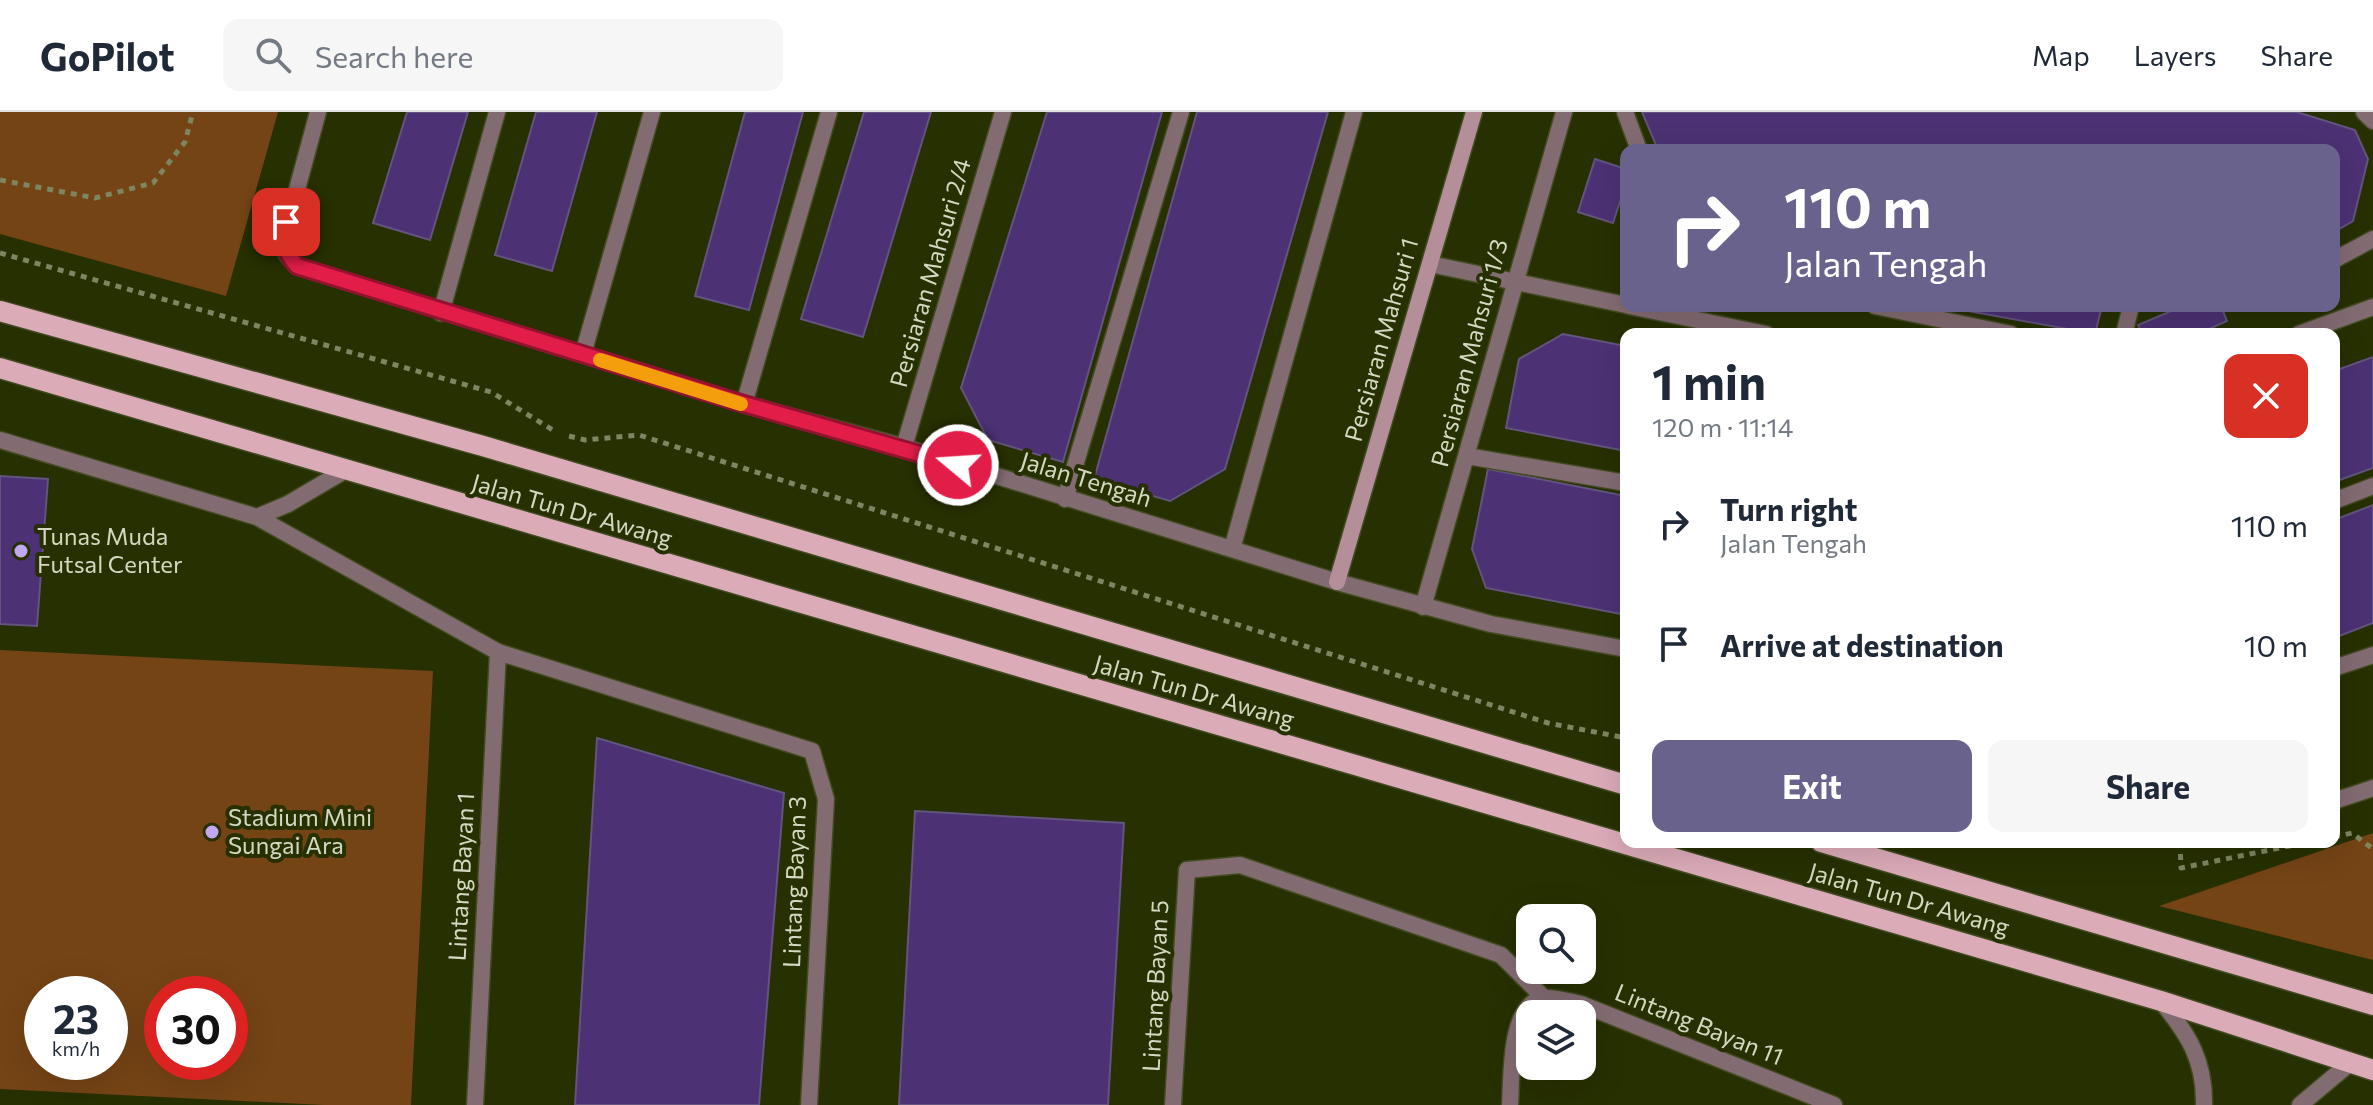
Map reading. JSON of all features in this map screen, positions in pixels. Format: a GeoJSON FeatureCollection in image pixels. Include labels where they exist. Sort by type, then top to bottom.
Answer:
{"type":"FeatureCollection","features":[{"type":"Feature","properties":{"kind":"main road","name":"Jalan Tun Dr Awang"},"geometry":{"type":"LineString","coordinates":[[0,311],[483,446],[1620,783]]}},
{"type":"Feature","properties":{"kind":"main road","name":"Jalan Tun Dr Awang"},"geometry":{"type":"LineString","coordinates":[[0,368],[1620,843]]}},
{"type":"Feature","properties":{"kind":"main road","name":"Jalan Tun Dr Awang"},"geometry":{"type":"LineString","coordinates":[[1636,848],[2161,1001],[2373,1070]]}},
{"type":"Feature","properties":{"kind":"main road","name":"Jalan Tun Dr Awang"},"geometry":{"type":"LineString","coordinates":[[1841,848],[2373,1005]]}},
{"type":"Feature","properties":{"kind":"street","name":"Jalan Tengah"},"geometry":{"type":"LineString","coordinates":[[318,112],[283,241],[287,255],[297,266],[441,313],[744,404],[904,447],[1337,582]]}},
{"type":"Feature","properties":{"kind":"street"},"geometry":{"type":"LineString","coordinates":[[441,313],[497,112]]}},
{"type":"Feature","properties":{"kind":"street"},"geometry":{"type":"LineString","coordinates":[[583,354],[652,112]]}},
{"type":"Feature","properties":{"kind":"street"},"geometry":{"type":"LineString","coordinates":[[744,404],[829,112]]}},
{"type":"Feature","properties":{"kind":"street","name":"Persiaran Mahsuri 2/4"},"geometry":{"type":"LineString","coordinates":[[904,447],[1003,112]]}},
{"type":"Feature","properties":{"kind":"street"},"geometry":{"type":"LineString","coordinates":[[1065,499],[1181,112]]}},
{"type":"Feature","properties":{"kind":"street"},"geometry":{"type":"LineString","coordinates":[[1232,549],[1354,112]]}},
{"type":"Feature","properties":{"kind":"street","name":"Persiaran Mahsuri 1"},"geometry":{"type":"LineString","coordinates":[[1337,582],[1474,112]]}},
{"type":"Feature","properties":{"kind":"street","name":"Persiaran Mahsuri 1/3"},"geometry":{"type":"LineString","coordinates":[[1423,607],[1513,282],[1564,112]]}},
{"type":"Feature","properties":{"kind":"street"},"geometry":{"type":"LineString","coordinates":[[1625,112],[1637,144]]}},
{"type":"Feature","properties":{"kind":"street"},"geometry":{"type":"LineString","coordinates":[[2364,112],[2373,121]]}},
{"type":"Feature","properties":{"kind":"street"},"geometry":{"type":"LineString","coordinates":[[2340,257],[2373,239]]}},
{"type":"Feature","properties":{"kind":"street"},"geometry":{"type":"LineString","coordinates":[[1430,264],[1620,304]]}},
{"type":"Feature","properties":{"kind":"street"},"geometry":{"type":"LineString","coordinates":[[2315,328],[2373,307]]}},
{"type":"Feature","properties":{"kind":"street"},"geometry":{"type":"LineString","coordinates":[[1658,312],[1736,328]]}},
{"type":"Feature","properties":{"kind":"street"},"geometry":{"type":"LineString","coordinates":[[1904,312],[1982,328]]}},
{"type":"Feature","properties":{"kind":"street"},"geometry":{"type":"LineString","coordinates":[[0,440],[257,517],[498,652]]}},
{"type":"Feature","properties":{"kind":"street"},"geometry":{"type":"LineString","coordinates":[[1467,456],[1620,482]]}},
{"type":"Feature","properties":{"kind":"street"},"geometry":{"type":"LineString","coordinates":[[257,517],[288,504],[344,471]]}},
{"type":"Feature","properties":{"kind":"street"},"geometry":{"type":"LineString","coordinates":[[2340,499],[2373,486]]}},
{"type":"Feature","properties":{"kind":"street"},"geometry":{"type":"LineString","coordinates":[[1337,582],[1491,624],[1620,648]]}},
{"type":"Feature","properties":{"kind":"street","name":"Lintang Bayan 1"},"geometry":{"type":"LineString","coordinates":[[475,1105],[498,652]]}},
{"type":"Feature","properties":{"kind":"street","name":"Lintang Bayan 3"},"geometry":{"type":"LineString","coordinates":[[498,652],[812,751],[826,799],[809,1105]]}},
{"type":"Feature","properties":{"kind":"street"},"geometry":{"type":"LineString","coordinates":[[2340,666],[2373,655]]}},
{"type":"Feature","properties":{"kind":"street"},"geometry":{"type":"LineString","coordinates":[[2340,799],[2373,788]]}},
{"type":"Feature","properties":{"kind":"street","name":"Lintang Bayan 5"},"geometry":{"type":"LineString","coordinates":[[1173,1105],[1187,870],[1240,865],[1501,955],[1544,998]]}},
{"type":"Feature","properties":{"kind":"street"},"geometry":{"type":"LineString","coordinates":[[1510,1105],[1516,1029],[1529,1005],[1544,998]]}},
{"type":"Feature","properties":{"kind":"street","name":"Lintang Bayan 11"},"geometry":{"type":"LineString","coordinates":[[1544,998],[1581,1004],[1834,1105]]}},
{"type":"Feature","properties":{"kind":"street"},"geometry":{"type":"LineString","coordinates":[[2161,1001],[2196,1049],[2205,1083],[2204,1105]]}},
{"type":"Feature","properties":{"kind":"street"},"geometry":{"type":"LineString","coordinates":[[2300,1105],[2350,1063]]}},
{"type":"Feature","properties":{"kind":"path"},"geometry":{"type":"LineString","coordinates":[[0,180],[95,198],[153,183],[185,142],[193,112]]}},
{"type":"Feature","properties":{"kind":"path"},"geometry":{"type":"LineString","coordinates":[[0,253],[491,392],[553,431],[585,440],[639,435],[1548,723],[1620,737]]}},
{"type":"Feature","properties":{"kind":"path"},"geometry":{"type":"LineString","coordinates":[[2340,836],[2352,833],[2373,849]]}},
{"type":"Feature","properties":{"kind":"path"},"geometry":{"type":"LineString","coordinates":[[2180,848],[2181,868],[2279,848]]}},
{"type":"Feature","properties":{"kind":"shaded area"},"geometry":{"type":"Polygon","coordinates":[[[0,112],[278,112],[226,296],[0,234],[0,112]]]}},
{"type":"Feature","properties":{"kind":"shaded area","name":"Stadium Mini Sungai Ara"},"geometry":{"type":"Polygon","coordinates":[[[0,650],[433,671],[411,1105],[324,1105],[0,1089],[0,650]]]}},
{"type":"Feature","properties":{"kind":"shaded area"},"geometry":{"type":"Polygon","coordinates":[[[2373,833],[2373,960],[2159,906],[2329,848],[2340,848],[2340,844],[2373,833]]]}},
{"type":"Feature","properties":{"kind":"building"},"geometry":{"type":"Polygon","coordinates":[[[407,112],[468,112],[430,240],[373,223],[407,112]]]}},
{"type":"Feature","properties":{"kind":"building"},"geometry":{"type":"Polygon","coordinates":[[[536,112],[597,112],[552,271],[495,255],[536,112]]]}},
{"type":"Feature","properties":{"kind":"building"},"geometry":{"type":"Polygon","coordinates":[[[745,112],[803,112],[749,310],[695,296],[745,112]]]}},
{"type":"Feature","properties":{"kind":"building"},"geometry":{"type":"Polygon","coordinates":[[[864,112],[931,112],[863,337],[801,319],[864,112]]]}},
{"type":"Feature","properties":{"kind":"building"},"geometry":{"type":"Polygon","coordinates":[[[1047,112],[1162,112],[1063,462],[988,440],[961,388],[1047,112]]]}},
{"type":"Feature","properties":{"kind":"building"},"geometry":{"type":"Polygon","coordinates":[[[1197,112],[1328,112],[1225,469],[1170,501],[1094,479],[1197,112]]]}},
{"type":"Feature","properties":{"kind":"building"},"geometry":{"type":"Polygon","coordinates":[[[1642,112],[2297,112],[2355,130],[2368,159],[2353,221],[2340,229],[2340,144],[1655,144],[1642,112]]]}},
{"type":"Feature","properties":{"kind":"building"},"geometry":{"type":"Polygon","coordinates":[[[1595,159],[1620,167],[1620,201],[1613,223],[1578,212],[1595,159]]]}},
{"type":"Feature","properties":{"kind":"building"},"geometry":{"type":"Polygon","coordinates":[[[1974,312],[2100,312],[2096,328],[2062,328],[1974,312]]]}},
{"type":"Feature","properties":{"kind":"building"},"geometry":{"type":"Polygon","coordinates":[[[2169,312],[2223,312],[2227,321],[2211,328],[2139,328],[2138,325],[2169,312]]]}},
{"type":"Feature","properties":{"kind":"building"},"geometry":{"type":"Polygon","coordinates":[[[1563,334],[1620,345],[1620,450],[1506,428],[1519,359],[1563,334]]]}},
{"type":"Feature","properties":{"kind":"building"},"geometry":{"type":"Polygon","coordinates":[[[2373,357],[2373,468],[2340,480],[2340,369],[2373,357]]]}},
{"type":"Feature","properties":{"kind":"building"},"geometry":{"type":"Polygon","coordinates":[[[1488,469],[1620,495],[1620,614],[1486,588],[1472,549],[1488,469]]]}},
{"type":"Feature","properties":{"kind":"building","name":"Tunas Muda Futsal Center"},"geometry":{"type":"Polygon","coordinates":[[[0,476],[48,479],[37,626],[0,624],[0,476]]]}},
{"type":"Feature","properties":{"kind":"building"},"geometry":{"type":"Polygon","coordinates":[[[2373,505],[2373,623],[2340,636],[2340,518],[2373,505]]]}},
{"type":"Feature","properties":{"kind":"building"},"geometry":{"type":"Polygon","coordinates":[[[597,738],[784,793],[759,1105],[575,1105],[597,738]]]}},
{"type":"Feature","properties":{"kind":"building"},"geometry":{"type":"Polygon","coordinates":[[[915,811],[1124,823],[1108,1105],[899,1105],[915,811]]]}},
{"type":"Feature","properties":{"kind":"slow traffic"},"geometry":{"type":"LineString","coordinates":[[600,360],[741,404]]}},
{"type":"Feature","properties":{"kind":"place","name":"Tunas Muda Futsal Center"},"geometry":{"type":"Point","coordinates":[21,551]}},
{"type":"Feature","properties":{"kind":"place","name":"Stadium Mini Sungai Ara"},"geometry":{"type":"Point","coordinates":[212,832]}},
{"type":"Feature","properties":{"kind":"route"},"geometry":{"type":"LineString","coordinates":[[286,222],[283,241],[287,255],[297,266],[441,313],[958,465]]}}]}
